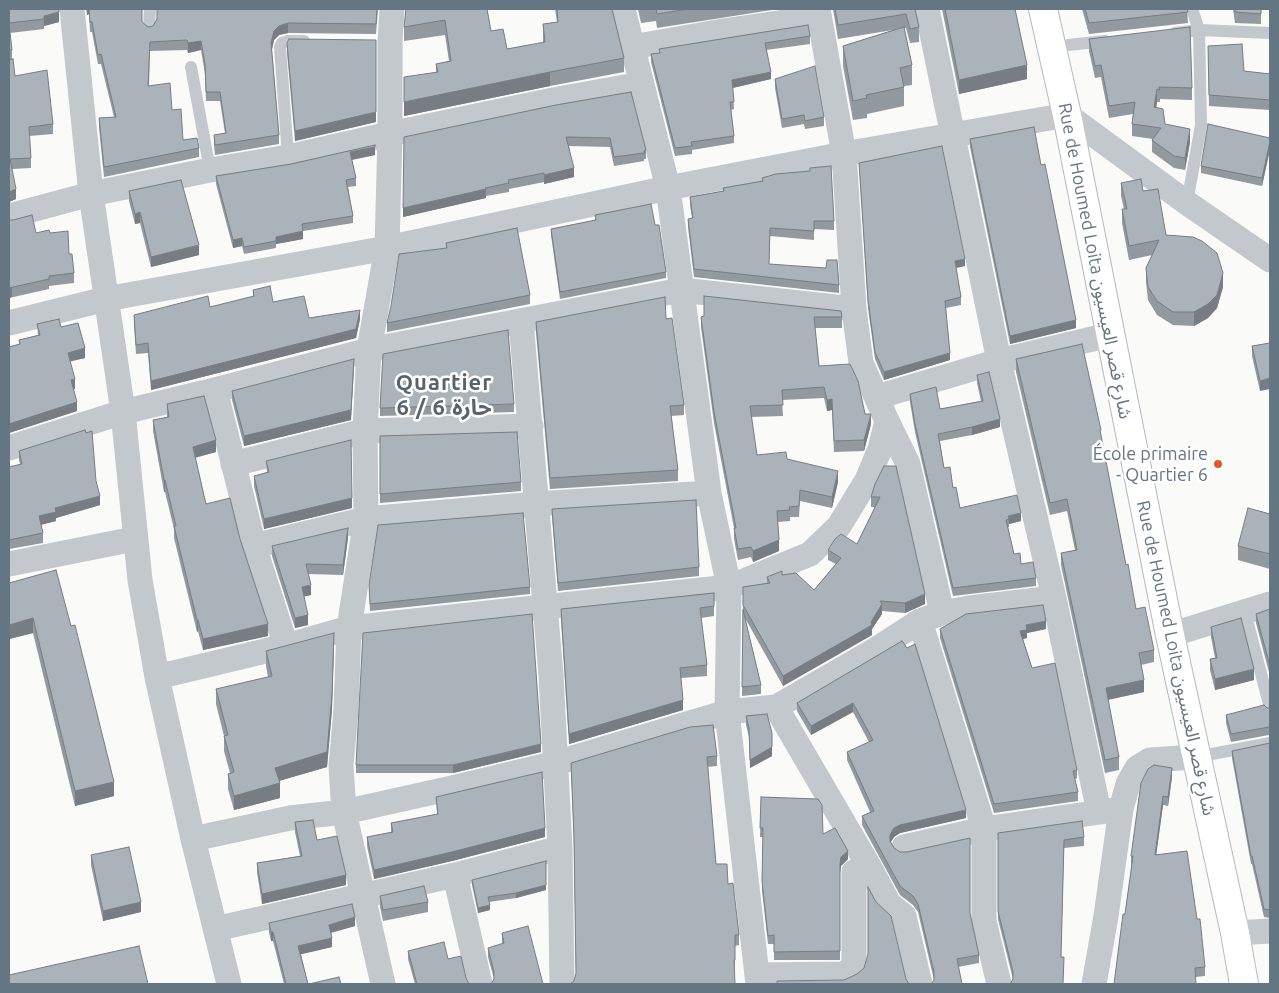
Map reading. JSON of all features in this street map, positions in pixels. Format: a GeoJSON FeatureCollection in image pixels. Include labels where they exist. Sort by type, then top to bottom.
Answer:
{"type":"FeatureCollection","features":[{"type":"Feature","properties":{"kind":"street"},"geometry":{"type":"LineString","coordinates":[[72,9],[91,194],[123,412],[134,538],[140,580],[157,677],[214,929],[229,984]]}},
{"type":"Feature","properties":{"kind":"street"},"geometry":{"type":"LineString","coordinates":[[383,984],[344,812],[341,766],[350,628],[366,519],[365,431],[370,350],[387,248],[390,134],[385,42],[392,9]]}},
{"type":"Feature","properties":{"kind":"street"},"geometry":{"type":"LineString","coordinates":[[623,9],[668,188],[709,493],[729,586],[727,712],[758,979],[842,974],[851,970],[854,962],[854,872],[870,868]]}},
{"type":"Feature","properties":{"kind":"street"},"geometry":{"type":"LineString","coordinates":[[927,9],[999,361],[1054,598],[1110,810],[1106,916],[1094,984]]}},
{"type":"Feature","properties":{"kind":"street","name":"Rue de Houmed Loita شارع قصر العيسيون"},"geometry":{"type":"LineString","coordinates":[[1043,9],[1067,115],[1109,335],[1170,635],[1235,933],[1244,984]]}},
{"type":"Feature","properties":{"kind":"street"},"geometry":{"type":"LineString","coordinates":[[632,48],[818,13],[844,154],[854,309],[861,363],[908,464],[931,617],[984,829],[984,921],[999,984]]}},
{"type":"Feature","properties":{"kind":"street"},"geometry":{"type":"LineString","coordinates":[[9,216],[91,194],[210,170],[288,157],[552,100],[641,84]]}},
{"type":"Feature","properties":{"kind":"street"},"geometry":{"type":"LineString","coordinates":[[9,323],[106,300],[387,248],[668,188],[952,134],[1067,115],[1187,203],[1270,260]]}},
{"type":"Feature","properties":{"kind":"street"},"geometry":{"type":"LineString","coordinates":[[9,448],[123,412],[370,350],[681,290],[854,309]]}},
{"type":"Feature","properties":{"kind":"street"},"geometry":{"type":"LineString","coordinates":[[521,320],[531,426],[556,763],[560,848],[562,984]]}},
{"type":"Feature","properties":{"kind":"street"},"geometry":{"type":"LineString","coordinates":[[877,397],[999,361],[1109,335]]}},
{"type":"Feature","properties":{"kind":"street"},"geometry":{"type":"LineString","coordinates":[[215,390],[254,546],[286,646]]}},
{"type":"Feature","properties":{"kind":"street"},"geometry":{"type":"LineString","coordinates":[[157,677],[286,646],[350,628],[729,586],[810,554],[839,526],[867,480],[880,449],[887,421]]}},
{"type":"Feature","properties":{"kind":"street"},"geometry":{"type":"LineString","coordinates":[[233,464],[365,431],[531,426]]}},
{"type":"Feature","properties":{"kind":"street"},"geometry":{"type":"LineString","coordinates":[[254,546],[366,519],[536,504],[709,493]]}},
{"type":"Feature","properties":{"kind":"street"},"geometry":{"type":"LineString","coordinates":[[9,564],[134,538]]}},
{"type":"Feature","properties":{"kind":"street"},"geometry":{"type":"LineString","coordinates":[[193,839],[290,818],[344,812],[461,786],[556,763],[727,712],[776,707],[931,617],[1054,598]]}},
{"type":"Feature","properties":{"kind":"street"},"geometry":{"type":"LineString","coordinates":[[1170,635],[1270,604]]}},
{"type":"Feature","properties":{"kind":"street"},"geometry":{"type":"LineString","coordinates":[[776,707],[889,904],[904,916],[920,984]]}},
{"type":"Feature","properties":{"kind":"street"},"geometry":{"type":"LineString","coordinates":[[904,847],[984,829],[1110,810],[1137,768],[1150,760],[1196,757]]}},
{"type":"Feature","properties":{"kind":"street"},"geometry":{"type":"LineString","coordinates":[[214,929],[455,875],[560,848]]}},
{"type":"Feature","properties":{"kind":"street"},"geometry":{"type":"LineString","coordinates":[[455,875],[480,984]]}},
{"type":"Feature","properties":{"kind":"street"},"geometry":{"type":"LineString","coordinates":[[1235,933],[1270,931]]}},
{"type":"Feature","properties":{"kind":"lane"},"geometry":{"type":"LineString","coordinates":[[149,28],[150,9]]}},
{"type":"Feature","properties":{"kind":"lane"},"geometry":{"type":"LineString","coordinates":[[1187,203],[1201,125],[1199,30],[1192,9]]}},
{"type":"Feature","properties":{"kind":"lane"},"geometry":{"type":"LineString","coordinates":[[1161,34],[1199,30],[1270,33]]}},
{"type":"Feature","properties":{"kind":"lane"},"geometry":{"type":"LineString","coordinates":[[1068,45],[1115,40]]}},
{"type":"Feature","properties":{"kind":"lane"},"geometry":{"type":"LineString","coordinates":[[288,157],[280,47],[282,43],[288,41],[312,41]]}},
{"type":"Feature","properties":{"kind":"lane"},"geometry":{"type":"LineString","coordinates":[[191,67],[210,170]]}},
{"type":"Feature","properties":{"kind":"lane"},"geometry":{"type":"LineString","coordinates":[[1245,612],[1270,708]]}},
{"type":"Feature","properties":{"kind":"lane"},"geometry":{"type":"LineString","coordinates":[[1196,757],[1270,743]]}},
{"type":"Feature","properties":{"kind":"building"},"geometry":{"type":"Polygon","coordinates":[[[9,9],[59,9],[59,12],[44,16],[44,19],[9,23],[9,9]]]}},
{"type":"Feature","properties":{"kind":"building"},"geometry":{"type":"Polygon","coordinates":[[[89,9],[142,9],[142,22],[148,27],[153,26],[157,19],[157,9],[377,9],[376,24],[288,23],[279,26],[274,31],[271,43],[279,135],[215,145],[214,135],[226,133],[220,92],[206,92],[205,64],[201,41],[188,43],[187,40],[150,42],[148,86],[170,83],[172,110],[181,109],[183,140],[197,138],[199,148],[104,167],[99,118],[116,117],[101,54],[98,55],[92,22],[90,22],[89,9]]]}},
{"type":"Feature","properties":{"kind":"building"},"geometry":{"type":"Polygon","coordinates":[[[406,9],[487,9],[491,31],[503,29],[507,49],[545,42],[543,24],[558,22],[557,9],[612,9],[624,58],[404,102],[404,77],[438,72],[436,64],[451,61],[445,20],[404,27],[406,9]]]}},
{"type":"Feature","properties":{"kind":"building"},"geometry":{"type":"Polygon","coordinates":[[[656,9],[689,9],[657,14],[656,9]]]}},
{"type":"Feature","properties":{"kind":"building"},"geometry":{"type":"Polygon","coordinates":[[[835,9],[915,9],[919,27],[910,29],[906,14],[838,25],[835,9]]]}},
{"type":"Feature","properties":{"kind":"building"},"geometry":{"type":"Polygon","coordinates":[[[945,9],[1015,9],[1027,65],[959,80],[945,9]]]}},
{"type":"Feature","properties":{"kind":"building"},"geometry":{"type":"Polygon","coordinates":[[[1085,9],[1187,9],[1188,12],[1089,23],[1085,9]]]}},
{"type":"Feature","properties":{"kind":"building"},"geometry":{"type":"Polygon","coordinates":[[[1235,9],[1261,9],[1261,14],[1235,12],[1235,9]]]}},
{"type":"Feature","properties":{"kind":"building"},"geometry":{"type":"Polygon","coordinates":[[[9,24],[12,50],[9,50],[9,24]]]}},
{"type":"Feature","properties":{"kind":"building"},"geometry":{"type":"Polygon","coordinates":[[[808,25],[810,36],[765,43],[771,72],[732,80],[734,102],[730,102],[734,136],[691,142],[692,146],[675,148],[651,54],[660,53],[659,49],[808,25]]]}},
{"type":"Feature","properties":{"kind":"building"},"geometry":{"type":"Polygon","coordinates":[[[904,27],[912,65],[900,68],[904,87],[866,95],[867,98],[853,101],[843,46],[904,27]]]}},
{"type":"Feature","properties":{"kind":"building"},"geometry":{"type":"Polygon","coordinates":[[[1190,27],[1192,88],[1159,87],[1160,90],[1157,89],[1154,107],[1163,109],[1165,124],[1190,129],[1185,158],[1174,156],[1152,140],[1161,128],[1132,124],[1135,102],[1109,106],[1101,65],[1095,66],[1089,39],[1190,27]]]}},
{"type":"Feature","properties":{"kind":"building"},"geometry":{"type":"Polygon","coordinates":[[[289,39],[376,40],[376,112],[295,131],[287,43],[289,39]]]}},
{"type":"Feature","properties":{"kind":"building"},"geometry":{"type":"Polygon","coordinates":[[[1242,44],[1244,71],[1270,74],[1270,100],[1209,95],[1208,46],[1242,44]]]}},
{"type":"Feature","properties":{"kind":"building"},"geometry":{"type":"Polygon","coordinates":[[[13,59],[15,76],[47,70],[53,124],[29,127],[31,158],[10,159],[16,189],[9,192],[9,60],[13,59]]]}},
{"type":"Feature","properties":{"kind":"building"},"geometry":{"type":"Polygon","coordinates":[[[815,66],[824,117],[805,121],[804,115],[782,119],[775,79],[815,66]]]}},
{"type":"Feature","properties":{"kind":"building"},"geometry":{"type":"Polygon","coordinates":[[[631,92],[646,150],[644,153],[614,157],[610,138],[566,137],[574,168],[544,175],[544,173],[508,180],[509,183],[403,208],[404,137],[556,105],[631,92]]]}},
{"type":"Feature","properties":{"kind":"building"},"geometry":{"type":"Polygon","coordinates":[[[1208,124],[1270,138],[1262,178],[1201,166],[1208,124]]]}},
{"type":"Feature","properties":{"kind":"building"},"geometry":{"type":"Polygon","coordinates":[[[1034,127],[1041,165],[1045,164],[1076,320],[1010,336],[970,139],[1034,127]]]}},
{"type":"Feature","properties":{"kind":"building"},"geometry":{"type":"Polygon","coordinates":[[[375,145],[375,147],[350,152],[356,178],[346,180],[353,216],[302,224],[303,231],[276,237],[276,241],[244,247],[242,238],[233,240],[216,176],[291,164],[375,145]]]}},
{"type":"Feature","properties":{"kind":"building"},"geometry":{"type":"Polygon","coordinates":[[[942,146],[965,259],[955,261],[961,297],[945,301],[950,353],[884,372],[875,352],[868,300],[859,163],[942,146]]]}},
{"type":"Feature","properties":{"kind":"building"},"geometry":{"type":"Polygon","coordinates":[[[831,166],[834,221],[814,221],[814,231],[770,228],[769,264],[826,268],[827,260],[837,260],[839,285],[694,269],[688,219],[693,218],[690,197],[724,191],[723,188],[763,181],[762,178],[776,174],[810,171],[810,168],[831,166]]]}},
{"type":"Feature","properties":{"kind":"building"},"geometry":{"type":"Polygon","coordinates":[[[1141,179],[1143,191],[1158,189],[1166,235],[1193,237],[1202,241],[1217,253],[1223,273],[1217,295],[1208,304],[1194,312],[1173,312],[1157,301],[1148,287],[1146,268],[1159,240],[1129,246],[1122,209],[1127,209],[1121,183],[1141,179]]]}},
{"type":"Feature","properties":{"kind":"building"},"geometry":{"type":"Polygon","coordinates":[[[181,180],[199,245],[151,257],[140,212],[135,214],[129,191],[181,180]]]}},
{"type":"Feature","properties":{"kind":"building"},"geometry":{"type":"Polygon","coordinates":[[[651,204],[655,225],[659,225],[666,272],[560,292],[551,229],[596,220],[595,215],[651,204]]]}},
{"type":"Feature","properties":{"kind":"building"},"geometry":{"type":"Polygon","coordinates":[[[32,215],[36,233],[49,230],[50,233],[68,231],[69,254],[72,254],[74,273],[49,276],[49,279],[9,288],[9,220],[32,215]]]}},
{"type":"Feature","properties":{"kind":"building"},"geometry":{"type":"Polygon","coordinates":[[[517,228],[530,295],[387,323],[399,254],[447,248],[446,243],[517,228]]]}},
{"type":"Feature","properties":{"kind":"building"},"geometry":{"type":"Polygon","coordinates":[[[270,286],[273,302],[304,296],[309,318],[360,310],[356,329],[151,381],[148,343],[136,345],[134,315],[208,296],[210,307],[254,296],[253,290],[270,286]]]}},
{"type":"Feature","properties":{"kind":"building"},"geometry":{"type":"Polygon","coordinates":[[[704,296],[841,311],[842,317],[814,317],[819,366],[850,364],[858,381],[865,414],[871,414],[864,440],[834,441],[832,399],[827,400],[824,387],[782,390],[783,405],[750,406],[757,455],[786,452],[787,459],[838,471],[832,497],[800,490],[799,506],[789,507],[790,510],[777,511],[779,540],[753,551],[751,547],[738,549],[734,528],[736,528],[714,412],[701,317],[704,316],[704,296]]]}},
{"type":"Feature","properties":{"kind":"building"},"geometry":{"type":"Polygon","coordinates":[[[665,297],[666,319],[672,318],[684,405],[670,406],[678,470],[550,478],[536,322],[665,297]]]}},
{"type":"Feature","properties":{"kind":"building"},"geometry":{"type":"Polygon","coordinates":[[[59,319],[61,327],[78,323],[85,348],[68,353],[75,379],[71,380],[77,402],[9,424],[9,347],[20,344],[19,340],[40,335],[37,324],[59,319]]]}},
{"type":"Feature","properties":{"kind":"building"},"geometry":{"type":"Polygon","coordinates":[[[508,330],[514,404],[380,408],[383,354],[508,330]]]}},
{"type":"Feature","properties":{"kind":"building"},"geometry":{"type":"Polygon","coordinates":[[[1270,343],[1270,378],[1260,381],[1252,346],[1270,343]]]}},
{"type":"Feature","properties":{"kind":"building"},"geometry":{"type":"Polygon","coordinates":[[[1082,344],[1136,609],[1145,607],[1154,650],[1139,653],[1144,680],[1106,688],[1119,757],[1105,760],[1061,553],[1077,550],[1067,499],[1050,503],[1016,359],[1082,344]]]}},
{"type":"Feature","properties":{"kind":"building"},"geometry":{"type":"Polygon","coordinates":[[[354,359],[351,410],[244,436],[232,391],[354,359]]]}},
{"type":"Feature","properties":{"kind":"building"},"geometry":{"type":"Polygon","coordinates":[[[989,372],[1000,419],[938,434],[944,468],[950,467],[953,488],[956,487],[960,508],[1017,495],[1021,513],[1008,516],[1009,519],[1006,520],[1014,554],[1020,553],[1021,564],[1033,562],[1036,578],[953,588],[915,424],[910,394],[936,387],[940,409],[983,401],[977,375],[989,372]]]}},
{"type":"Feature","properties":{"kind":"building"},"geometry":{"type":"Polygon","coordinates":[[[204,396],[216,440],[193,447],[206,504],[230,498],[240,539],[268,624],[203,639],[174,526],[176,526],[164,480],[153,420],[169,417],[167,404],[204,396]]]}},
{"type":"Feature","properties":{"kind":"building"},"geometry":{"type":"Polygon","coordinates":[[[85,430],[86,433],[92,431],[96,481],[100,496],[55,508],[56,512],[39,516],[43,533],[9,540],[9,467],[22,464],[19,451],[85,430]]]}},
{"type":"Feature","properties":{"kind":"building"},"geometry":{"type":"Polygon","coordinates":[[[517,432],[521,482],[380,494],[380,436],[517,432]]]}},
{"type":"Feature","properties":{"kind":"building"},"geometry":{"type":"Polygon","coordinates":[[[351,440],[352,498],[264,519],[254,476],[269,472],[266,461],[351,440]]]}},
{"type":"Feature","properties":{"kind":"building"},"geometry":{"type":"Polygon","coordinates":[[[884,466],[896,466],[925,594],[905,603],[880,601],[882,604],[871,622],[872,625],[783,676],[743,605],[743,587],[770,583],[767,577],[782,571],[782,575],[796,573],[814,590],[841,558],[828,550],[835,539],[841,534],[857,544],[880,497],[871,497],[884,466]]]}},
{"type":"Feature","properties":{"kind":"building"},"geometry":{"type":"Polygon","coordinates":[[[696,500],[699,567],[558,583],[552,509],[696,500]]]}},
{"type":"Feature","properties":{"kind":"building"},"geometry":{"type":"Polygon","coordinates":[[[1248,508],[1270,514],[1270,554],[1238,546],[1248,508]]]}},
{"type":"Feature","properties":{"kind":"building"},"geometry":{"type":"Polygon","coordinates":[[[523,513],[530,587],[370,604],[369,585],[378,525],[523,513]]]}},
{"type":"Feature","properties":{"kind":"building"},"geometry":{"type":"Polygon","coordinates":[[[348,528],[343,565],[306,564],[311,585],[302,587],[308,615],[295,618],[272,546],[348,528]]]}},
{"type":"Feature","properties":{"kind":"building"},"geometry":{"type":"Polygon","coordinates":[[[56,570],[71,626],[75,625],[114,782],[75,791],[33,618],[9,625],[9,583],[56,570]]]}},
{"type":"Feature","properties":{"kind":"building"},"geometry":{"type":"Polygon","coordinates":[[[714,593],[714,606],[700,608],[707,665],[680,668],[683,700],[569,734],[561,609],[714,593]]]}},
{"type":"Feature","properties":{"kind":"building"},"geometry":{"type":"Polygon","coordinates":[[[1043,605],[1046,621],[1026,625],[1027,630],[1020,631],[1032,668],[1055,663],[1077,770],[1073,771],[1078,792],[994,804],[940,629],[966,614],[1043,605]]]}},
{"type":"Feature","properties":{"kind":"building"},"geometry":{"type":"Polygon","coordinates":[[[1270,609],[1270,666],[1256,614],[1270,609]]]}},
{"type":"Feature","properties":{"kind":"building"},"geometry":{"type":"Polygon","coordinates":[[[743,610],[761,685],[742,687],[743,610]]]}},
{"type":"Feature","properties":{"kind":"building"},"geometry":{"type":"Polygon","coordinates":[[[532,614],[541,744],[453,765],[356,765],[363,633],[532,614]]]}},
{"type":"Feature","properties":{"kind":"building"},"geometry":{"type":"Polygon","coordinates":[[[1241,618],[1254,669],[1215,679],[1210,659],[1217,658],[1211,627],[1241,618]]]}},
{"type":"Feature","properties":{"kind":"building"},"geometry":{"type":"Polygon","coordinates":[[[334,633],[332,694],[327,752],[275,768],[280,783],[234,796],[228,774],[234,772],[224,736],[228,735],[216,689],[272,676],[266,651],[334,633]]]}},
{"type":"Feature","properties":{"kind":"building"},"geometry":{"type":"Polygon","coordinates":[[[902,641],[907,648],[915,644],[966,810],[900,825],[894,828],[890,835],[890,841],[894,848],[900,852],[907,852],[970,838],[970,913],[979,955],[957,959],[962,984],[931,984],[934,980],[934,972],[918,904],[913,896],[900,886],[862,816],[874,811],[847,752],[873,740],[853,703],[811,726],[797,703],[902,641]]]}},
{"type":"Feature","properties":{"kind":"building"},"geometry":{"type":"Polygon","coordinates":[[[1264,705],[1270,708],[1270,727],[1231,734],[1226,715],[1264,705]]]}},
{"type":"Feature","properties":{"kind":"building"},"geometry":{"type":"Polygon","coordinates":[[[767,714],[772,733],[772,747],[750,760],[749,728],[746,716],[767,714]]]}},
{"type":"Feature","properties":{"kind":"building"},"geometry":{"type":"Polygon","coordinates":[[[713,725],[717,756],[707,757],[716,864],[727,864],[728,884],[733,883],[739,935],[735,935],[735,984],[570,984],[574,981],[576,973],[571,763],[690,727],[713,725]]]}},
{"type":"Feature","properties":{"kind":"building"},"geometry":{"type":"Polygon","coordinates":[[[1270,743],[1270,910],[1264,909],[1251,856],[1232,751],[1270,743]]]}},
{"type":"Feature","properties":{"kind":"building"},"geometry":{"type":"Polygon","coordinates":[[[1154,765],[1172,768],[1168,797],[1163,796],[1155,855],[1187,851],[1197,919],[1200,919],[1205,967],[1195,968],[1196,984],[1114,984],[1133,856],[1131,856],[1141,783],[1148,769],[1154,765]]]}},
{"type":"Feature","properties":{"kind":"building"},"geometry":{"type":"Polygon","coordinates":[[[542,772],[545,828],[374,870],[367,837],[393,832],[391,823],[438,814],[436,797],[542,772]]]}},
{"type":"Feature","properties":{"kind":"building"},"geometry":{"type":"Polygon","coordinates":[[[761,797],[818,799],[822,805],[823,834],[835,828],[848,851],[841,857],[840,864],[840,951],[774,952],[774,935],[768,936],[762,881],[763,828],[760,828],[761,797]]]}},
{"type":"Feature","properties":{"kind":"building"},"geometry":{"type":"Polygon","coordinates":[[[313,820],[317,840],[337,836],[346,875],[262,894],[257,863],[302,856],[295,822],[313,820]]]}},
{"type":"Feature","properties":{"kind":"building"},"geometry":{"type":"Polygon","coordinates":[[[1082,821],[1084,837],[1064,840],[1061,957],[1064,957],[1063,984],[1010,984],[1013,979],[1013,972],[998,911],[998,833],[1082,821]]]}},
{"type":"Feature","properties":{"kind":"building"},"geometry":{"type":"Polygon","coordinates":[[[129,847],[141,902],[103,911],[91,855],[129,847]]]}},
{"type":"Feature","properties":{"kind":"building"},"geometry":{"type":"Polygon","coordinates":[[[546,861],[546,885],[516,893],[488,897],[490,905],[478,908],[472,880],[546,861]]]}},
{"type":"Feature","properties":{"kind":"building"},"geometry":{"type":"Polygon","coordinates":[[[424,886],[428,902],[383,910],[380,896],[424,886]]]}},
{"type":"Feature","properties":{"kind":"building"},"geometry":{"type":"Polygon","coordinates":[[[868,887],[876,902],[891,916],[906,979],[909,984],[777,984],[777,981],[844,980],[857,974],[864,968],[868,954],[868,887]]]}},
{"type":"Feature","properties":{"kind":"building"},"geometry":{"type":"Polygon","coordinates":[[[352,904],[355,917],[329,925],[332,938],[298,946],[308,984],[286,984],[269,923],[352,904]]]}},
{"type":"Feature","properties":{"kind":"building"},"geometry":{"type":"Polygon","coordinates":[[[528,926],[543,984],[491,984],[494,979],[494,972],[488,948],[504,943],[502,933],[528,926]]]}},
{"type":"Feature","properties":{"kind":"building"},"geometry":{"type":"Polygon","coordinates":[[[444,942],[448,959],[461,956],[469,984],[417,984],[408,951],[444,942]]]}},
{"type":"Feature","properties":{"kind":"building"},"geometry":{"type":"Polygon","coordinates":[[[139,946],[148,984],[9,984],[9,975],[139,946]]]}},
{"type":"Feature","properties":{"kind":"building"},"geometry":{"type":"Polygon","coordinates":[[[339,977],[341,984],[309,984],[339,977]]]}},
{"type":"Feature","properties":{"kind":"place","name":"École primaire - Quartier 6"},"geometry":{"type":"Point","coordinates":[1218,464]}},
{"type":"Feature","properties":{"kind":"district","name":"Quartier 6 / حارة 6"},"geometry":{"type":"Point","coordinates":[444,396]}}]}
